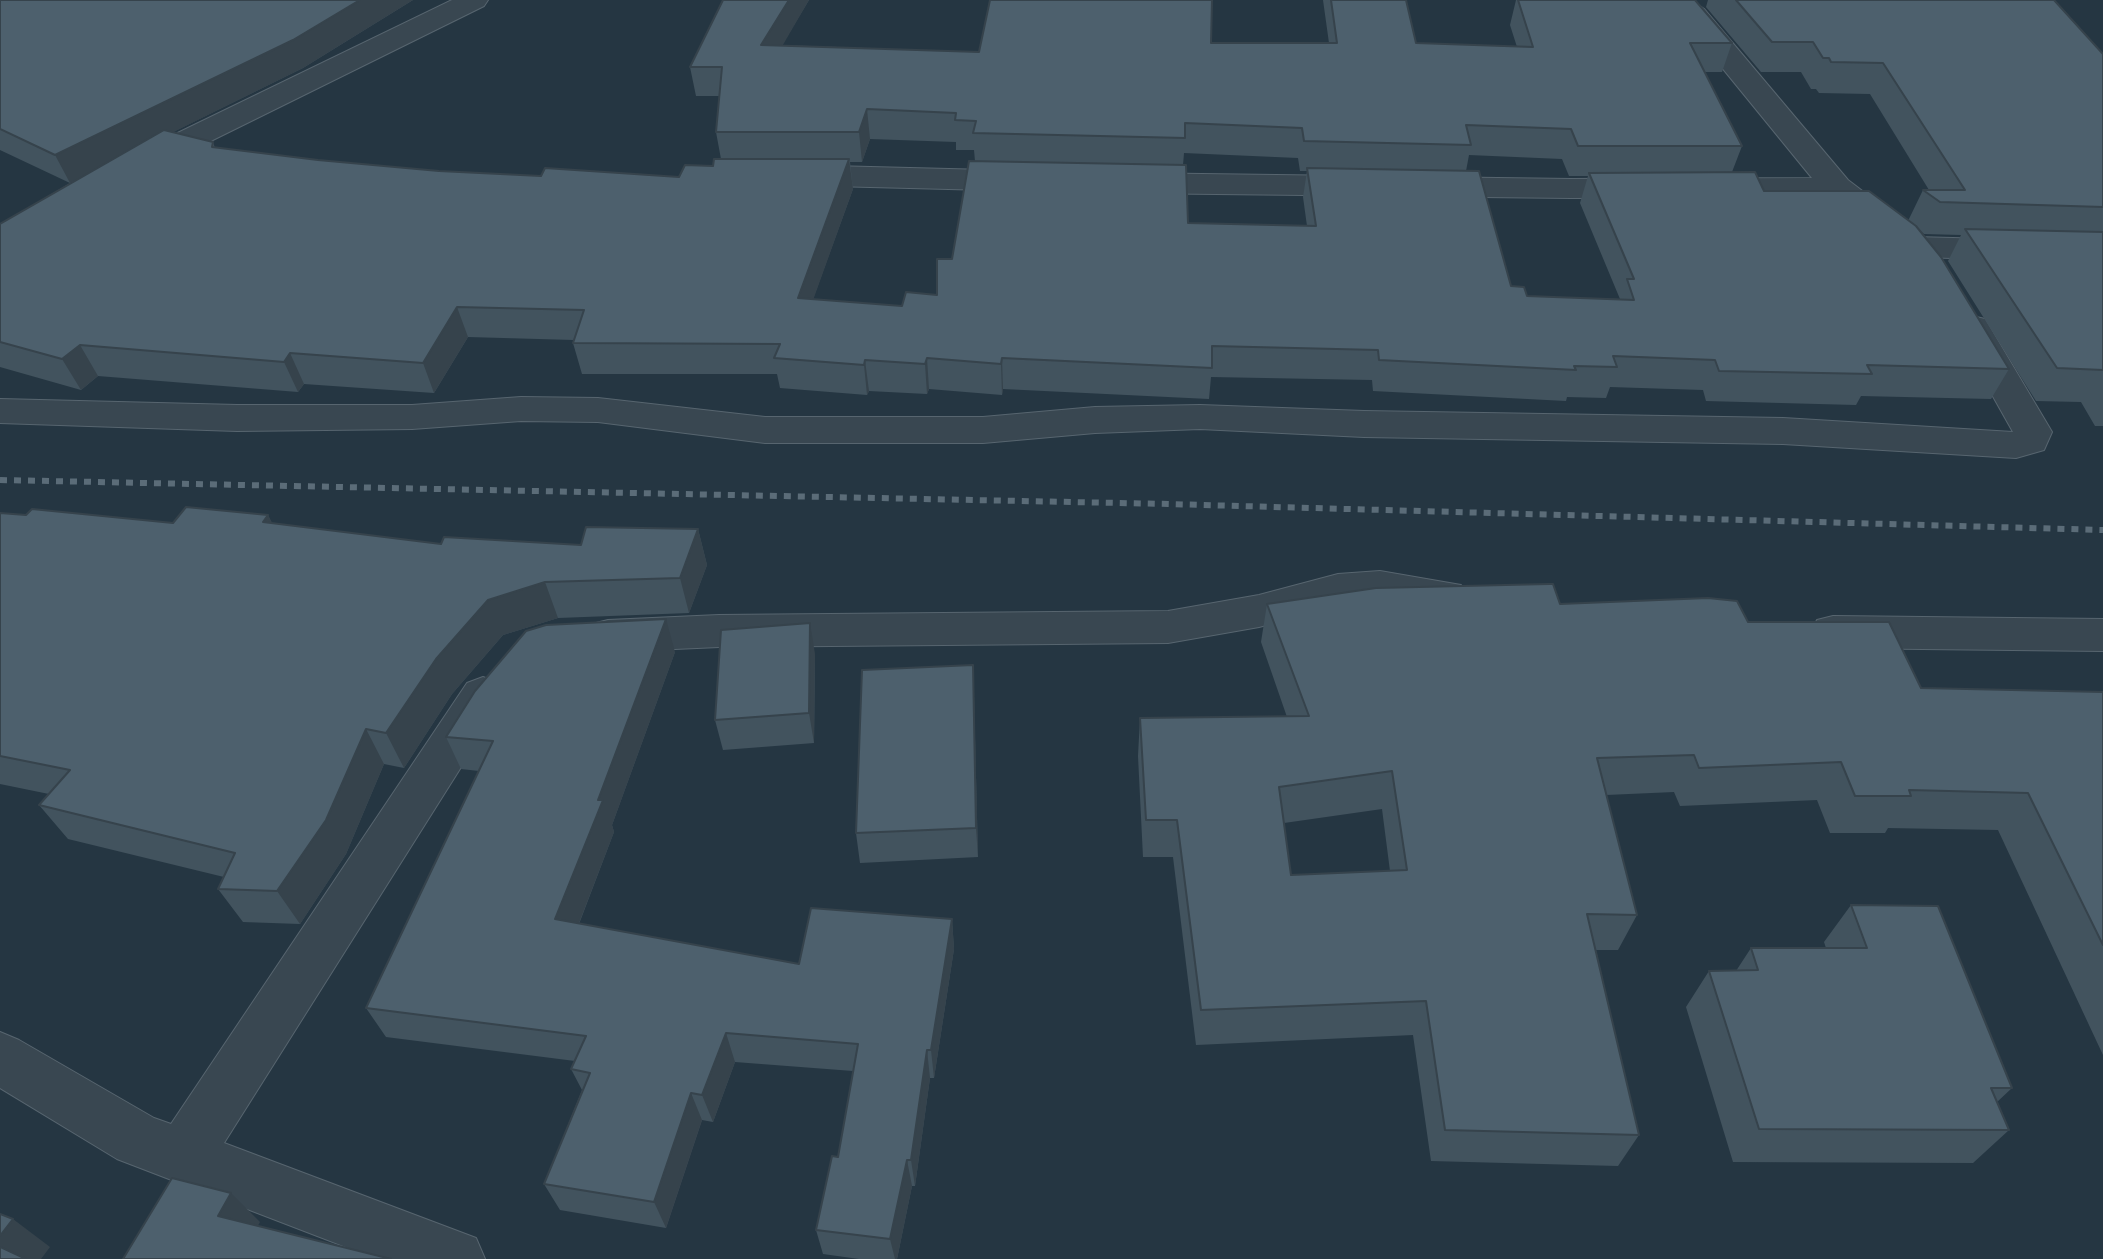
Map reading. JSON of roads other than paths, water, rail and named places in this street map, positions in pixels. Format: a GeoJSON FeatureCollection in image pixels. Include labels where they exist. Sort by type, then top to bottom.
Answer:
{"type":"FeatureCollection","features":[{"type":"Feature","properties":{"kind":"street"},"geometry":{"type":"LineString","coordinates":[[107,182],[174,145],[474,0]]}},
{"type":"Feature","properties":{"kind":"street"},"geometry":{"type":"LineString","coordinates":[[0,411],[253,418],[412,417],[521,409],[598,410],[765,430],[983,430],[1095,420],[1200,417],[1364,424],[1783,431],[2016,445],[2030,441],[2033,432],[1947,288],[1915,247],[1837,187],[1731,56],[1694,15],[1673,0]]}},
{"type":"Feature","properties":{"kind":"street"},"geometry":{"type":"LineString","coordinates":[[174,145],[220,157]]}},
{"type":"Feature","properties":{"kind":"street"},"geometry":{"type":"LineString","coordinates":[[756,174],[1050,181]]}},
{"type":"Feature","properties":{"kind":"street"},"geometry":{"type":"LineString","coordinates":[[1095,183],[1373,184],[1658,191],[1837,187]]}},
{"type":"Feature","properties":{"kind":"street"},"geometry":{"type":"LineString","coordinates":[[1915,247],[2103,252]]}},
{"type":"Feature","properties":{"kind":"street"},"geometry":{"type":"LineString","coordinates":[[571,637],[719,631],[1168,627],[1259,611],[1359,587],[1488,601]]}},
{"type":"Feature","properties":{"kind":"street"},"geometry":{"type":"LineString","coordinates":[[1794,628],[1840,632],[2103,635]]}},
{"type":"Feature","properties":{"kind":"street"},"geometry":{"type":"LineString","coordinates":[[183,1156],[471,709],[511,661]]}},
{"type":"Feature","properties":{"kind":"street"},"geometry":{"type":"LineString","coordinates":[[0,1058],[137,1139],[455,1259]]}},
{"type":"Feature","properties":{"kind":"railway"},"geometry":{"type":"LineString","coordinates":[[0,480],[1168,504],[2103,530]]}}]}
